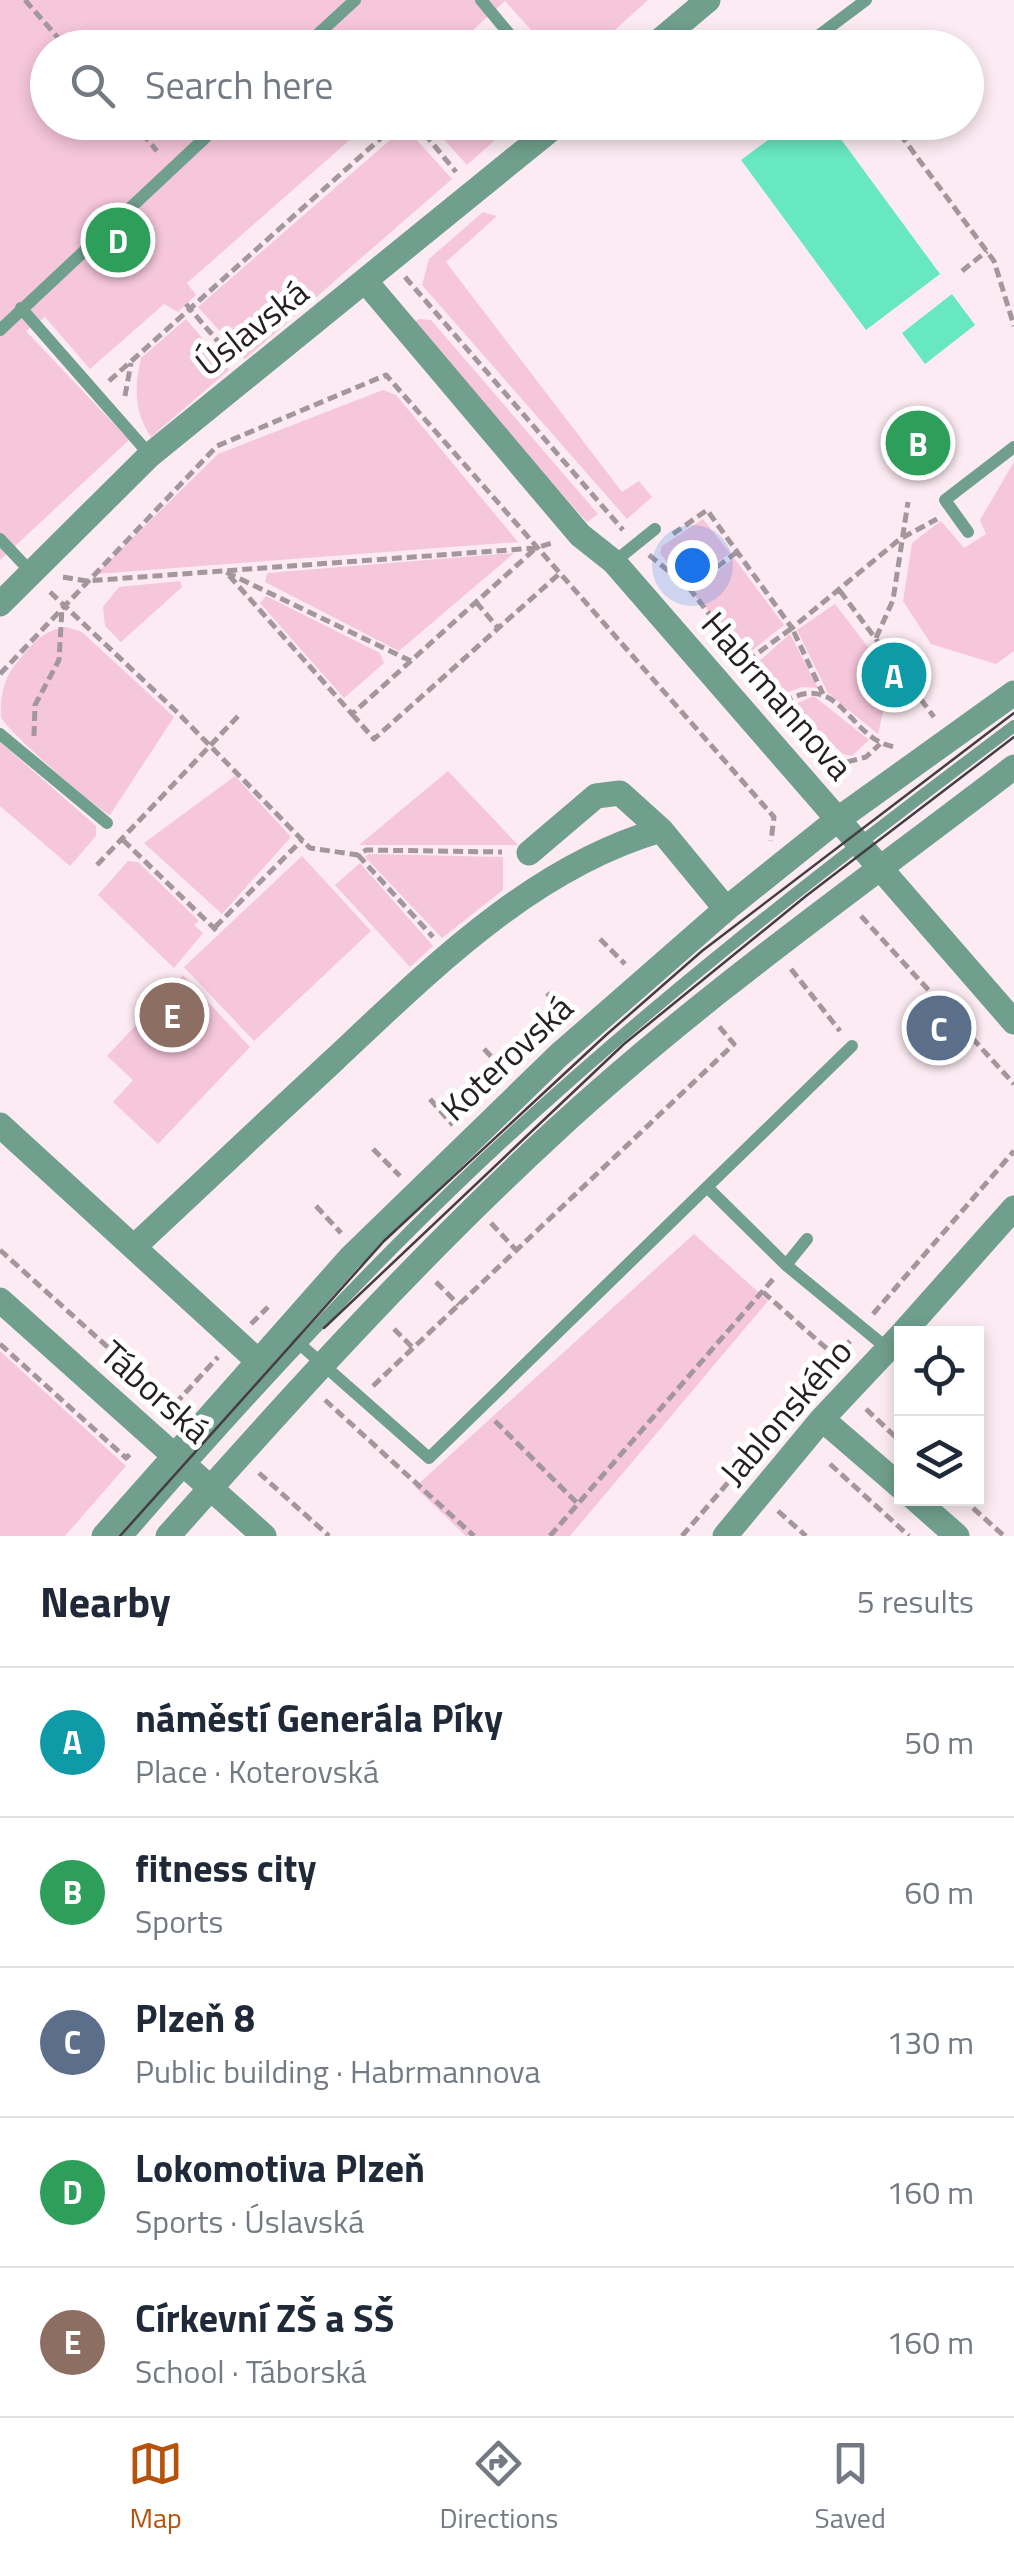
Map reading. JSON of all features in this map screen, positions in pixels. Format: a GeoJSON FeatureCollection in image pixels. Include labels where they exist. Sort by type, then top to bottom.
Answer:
{"type":"FeatureCollection","features":[{"type":"Feature","properties":{"kind":"street"},"geometry":{"type":"LineString","coordinates":[[671,30],[703,2]]}},
{"type":"Feature","properties":{"kind":"street","name":"Úslavská"},"geometry":{"type":"LineString","coordinates":[[0,604],[150,455],[367,283],[538,140]]}},
{"type":"Feature","properties":{"kind":"street","name":"Habrmannova"},"geometry":{"type":"LineString","coordinates":[[367,283],[580,535],[614,562],[1014,1022]]}},
{"type":"Feature","properties":{"kind":"street","name":"Koterovská"},"geometry":{"type":"LineString","coordinates":[[104,1536],[181,1462],[258,1361],[292,1338],[430,1178],[559,1055],[726,909],[838,820],[1014,693]]}},
{"type":"Feature","properties":{"kind":"street"},"geometry":{"type":"LineString","coordinates":[[168,1536],[558,1128],[731,980],[1011,775]]}},
{"type":"Feature","properties":{"kind":"street"},"geometry":{"type":"LineString","coordinates":[[529,853],[596,796],[608,792],[632,799],[726,909]]}},
{"type":"Feature","properties":{"kind":"street"},"geometry":{"type":"LineString","coordinates":[[134,1247],[447,954],[551,881],[619,842],[661,830]]}},
{"type":"Feature","properties":{"kind":"street"},"geometry":{"type":"LineString","coordinates":[[0,1126],[258,1361]]}},
{"type":"Feature","properties":{"kind":"street","name":"Jablonského"},"geometry":{"type":"LineString","coordinates":[[909,1326],[1014,1208]]}},
{"type":"Feature","properties":{"kind":"street","name":"Táborská"},"geometry":{"type":"LineString","coordinates":[[0,1300],[264,1536]]}},
{"type":"Feature","properties":{"kind":"street","name":"Jablonského"},"geometry":{"type":"LineString","coordinates":[[725,1536],[822,1419],[894,1342]]}},
{"type":"Feature","properties":{"kind":"street"},"geometry":{"type":"LineString","coordinates":[[822,1419],[894,1481]]}},
{"type":"Feature","properties":{"kind":"street"},"geometry":{"type":"LineString","coordinates":[[923,1506],[957,1536]]}},
{"type":"Feature","properties":{"kind":"lane"},"geometry":{"type":"LineString","coordinates":[[323,30],[355,0]]}},
{"type":"Feature","properties":{"kind":"lane"},"geometry":{"type":"LineString","coordinates":[[481,0],[506,30]]}},
{"type":"Feature","properties":{"kind":"lane"},"geometry":{"type":"LineString","coordinates":[[826,30],[866,0]]}},
{"type":"Feature","properties":{"kind":"lane"},"geometry":{"type":"LineString","coordinates":[[0,330],[203,140]]}},
{"type":"Feature","properties":{"kind":"lane"},"geometry":{"type":"LineString","coordinates":[[21,308],[150,455]]}},
{"type":"Feature","properties":{"kind":"lane"},"geometry":{"type":"LineString","coordinates":[[968,532],[945,500],[1014,446]]}},
{"type":"Feature","properties":{"kind":"lane"},"geometry":{"type":"LineString","coordinates":[[614,562],[654,529]]}},
{"type":"Feature","properties":{"kind":"lane"},"geometry":{"type":"LineString","coordinates":[[0,538],[31,572]]}},
{"type":"Feature","properties":{"kind":"lane","name":"Koterovská"},"geometry":{"type":"LineString","coordinates":[[128,1536],[181,1462],[292,1338],[456,1186],[649,1012],[857,843],[1014,726]]}},
{"type":"Feature","properties":{"kind":"lane"},"geometry":{"type":"LineString","coordinates":[[0,734],[107,823]]}},
{"type":"Feature","properties":{"kind":"lane"},"geometry":{"type":"LineString","coordinates":[[292,1338],[428,1458],[852,1046]]}},
{"type":"Feature","properties":{"kind":"lane"},"geometry":{"type":"LineString","coordinates":[[707,1187],[786,1265],[894,1337]]}},
{"type":"Feature","properties":{"kind":"lane"},"geometry":{"type":"LineString","coordinates":[[786,1265],[807,1239]]}},
{"type":"Feature","properties":{"kind":"path"},"geometry":{"type":"LineString","coordinates":[[25,0],[51,30]]}},
{"type":"Feature","properties":{"kind":"path"},"geometry":{"type":"LineString","coordinates":[[148,140],[157,151]]}},
{"type":"Feature","properties":{"kind":"path"},"geometry":{"type":"LineString","coordinates":[[96,393],[188,306],[378,140]]}},
{"type":"Feature","properties":{"kind":"path"},"geometry":{"type":"LineString","coordinates":[[430,140],[474,194]]}},
{"type":"Feature","properties":{"kind":"path"},"geometry":{"type":"LineString","coordinates":[[904,140],[994,261],[1014,326]]}},
{"type":"Feature","properties":{"kind":"path"},"geometry":{"type":"LineString","coordinates":[[962,270],[987,251]]}},
{"type":"Feature","properties":{"kind":"path"},"geometry":{"type":"LineString","coordinates":[[392,262],[636,544]]}},
{"type":"Feature","properties":{"kind":"path"},"geometry":{"type":"LineString","coordinates":[[188,306],[248,376]]}},
{"type":"Feature","properties":{"kind":"path"},"geometry":{"type":"LineString","coordinates":[[0,674],[217,446],[386,376],[774,817],[770,842]]}},
{"type":"Feature","properties":{"kind":"path"},"geometry":{"type":"LineString","coordinates":[[876,638],[893,600],[908,502]]}},
{"type":"Feature","properties":{"kind":"path"},"geometry":{"type":"LineString","coordinates":[[825,696],[792,628],[707,510],[646,553],[689,588],[746,661],[839,764],[866,756],[880,744]]}},
{"type":"Feature","properties":{"kind":"path"},"geometry":{"type":"LineString","coordinates":[[746,661],[840,592],[900,540],[927,526]]}},
{"type":"Feature","properties":{"kind":"path"},"geometry":{"type":"LineString","coordinates":[[31,572],[86,581],[226,572],[536,548],[580,535]]}},
{"type":"Feature","properties":{"kind":"path"},"geometry":{"type":"LineString","coordinates":[[352,714],[536,548]]}},
{"type":"Feature","properties":{"kind":"path"},"geometry":{"type":"LineString","coordinates":[[689,588],[739,550]]}},
{"type":"Feature","properties":{"kind":"path"},"geometry":{"type":"LineString","coordinates":[[31,572],[310,848],[358,855],[429,932]]}},
{"type":"Feature","properties":{"kind":"path"},"geometry":{"type":"LineString","coordinates":[[226,572],[410,661]]}},
{"type":"Feature","properties":{"kind":"path"},"geometry":{"type":"LineString","coordinates":[[226,572],[374,739],[559,574]]}},
{"type":"Feature","properties":{"kind":"path"},"geometry":{"type":"LineString","coordinates":[[840,592],[935,718]]}},
{"type":"Feature","properties":{"kind":"path"},"geometry":{"type":"LineString","coordinates":[[476,602],[498,629]]}},
{"type":"Feature","properties":{"kind":"path"},"geometry":{"type":"LineString","coordinates":[[33,762],[35,705],[59,660],[62,605]]}},
{"type":"Feature","properties":{"kind":"path"},"geometry":{"type":"LineString","coordinates":[[754,722],[800,693],[816,692],[880,744],[898,747]]}},
{"type":"Feature","properties":{"kind":"path"},"geometry":{"type":"LineString","coordinates":[[97,865],[241,713]]}},
{"type":"Feature","properties":{"kind":"path"},"geometry":{"type":"LineString","coordinates":[[107,823],[217,930],[302,840]]}},
{"type":"Feature","properties":{"kind":"path"},"geometry":{"type":"LineString","coordinates":[[358,855],[366,850],[529,853]]}},
{"type":"Feature","properties":{"kind":"path"},"geometry":{"type":"LineString","coordinates":[[854,909],[1014,1084]]}},
{"type":"Feature","properties":{"kind":"path"},"geometry":{"type":"LineString","coordinates":[[600,938],[624,964],[636,954]]}},
{"type":"Feature","properties":{"kind":"path"},"geometry":{"type":"LineString","coordinates":[[786,963],[852,1046]]}},
{"type":"Feature","properties":{"kind":"path"},"geometry":{"type":"LineString","coordinates":[[547,993],[568,1018]]}},
{"type":"Feature","properties":{"kind":"path"},"geometry":{"type":"LineString","coordinates":[[557,1030],[582,1005]]}},
{"type":"Feature","properties":{"kind":"path"},"geometry":{"type":"LineString","coordinates":[[701,1033],[729,1010]]}},
{"type":"Feature","properties":{"kind":"path"},"geometry":{"type":"LineString","coordinates":[[361,1398],[734,1044],[715,1022]]}},
{"type":"Feature","properties":{"kind":"path"},"geometry":{"type":"LineString","coordinates":[[484,1049],[509,1076],[521,1064]]}},
{"type":"Feature","properties":{"kind":"path"},"geometry":{"type":"LineString","coordinates":[[430,1099],[455,1127]]}},
{"type":"Feature","properties":{"kind":"path"},"geometry":{"type":"LineString","coordinates":[[442,1140],[469,1114]]}},
{"type":"Feature","properties":{"kind":"path"},"geometry":{"type":"LineString","coordinates":[[372,1150],[402,1178]]}},
{"type":"Feature","properties":{"kind":"path"},"geometry":{"type":"LineString","coordinates":[[390,1190],[415,1166]]}},
{"type":"Feature","properties":{"kind":"path"},"geometry":{"type":"LineString","coordinates":[[316,1206],[343,1235]]}},
{"type":"Feature","properties":{"kind":"path"},"geometry":{"type":"LineString","coordinates":[[477,1232],[491,1218],[516,1250]]}},
{"type":"Feature","properties":{"kind":"path"},"geometry":{"type":"LineString","coordinates":[[329,1248],[355,1224]]}},
{"type":"Feature","properties":{"kind":"path"},"geometry":{"type":"LineString","coordinates":[[0,1250],[174,1406]]}},
{"type":"Feature","properties":{"kind":"path"},"geometry":{"type":"LineString","coordinates":[[550,1536],[786,1265]]}},
{"type":"Feature","properties":{"kind":"path"},"geometry":{"type":"LineString","coordinates":[[443,1267],[432,1278],[459,1304]]}},
{"type":"Feature","properties":{"kind":"path"},"geometry":{"type":"LineString","coordinates":[[0,1344],[126,1458],[234,1339],[275,1300]]}},
{"type":"Feature","properties":{"kind":"path"},"geometry":{"type":"LineString","coordinates":[[400,1335],[413,1348]]}},
{"type":"Feature","properties":{"kind":"path"},"geometry":{"type":"LineString","coordinates":[[329,1370],[319,1394],[474,1536]]}},
{"type":"Feature","properties":{"kind":"path"},"geometry":{"type":"LineString","coordinates":[[481,1407],[578,1504]]}},
{"type":"Feature","properties":{"kind":"path"},"geometry":{"type":"LineString","coordinates":[[828,1462],[909,1536]]}},
{"type":"Feature","properties":{"kind":"path"},"geometry":{"type":"LineString","coordinates":[[251,1467],[329,1536]]}},
{"type":"Feature","properties":{"kind":"path"},"geometry":{"type":"LineString","coordinates":[[759,1494],[806,1536]]}},
{"type":"Feature","properties":{"kind":"path"},"geometry":{"type":"LineString","coordinates":[[971,1506],[1004,1536]]}},
{"type":"Feature","properties":{"kind":"shaded area"},"geometry":{"type":"Polygon","coordinates":[[[0,0],[648,0],[615,30],[531,30],[505,1],[473,30],[30,30],[30,140],[350,140],[187,283],[196,295],[178,312],[164,304],[90,369],[45,317],[26,331],[129,440],[0,560],[0,0]]]}},
{"type":"Feature","properties":{"kind":"shaded area"},"geometry":{"type":"Polygon","coordinates":[[[390,140],[417,140],[452,179],[245,359],[198,307],[390,140]]]}},
{"type":"Feature","properties":{"kind":"shaded area"},"geometry":{"type":"Polygon","coordinates":[[[444,140],[495,140],[467,165],[444,140]]]}},
{"type":"Feature","properties":{"kind":"shaded area"},"geometry":{"type":"Polygon","coordinates":[[[768,140],[841,140],[940,274],[866,330],[741,160],[768,140]]]}},
{"type":"Feature","properties":{"kind":"shaded area"},"geometry":{"type":"Polygon","coordinates":[[[483,212],[497,216],[446,262],[622,492],[639,481],[652,497],[627,519],[422,285],[429,259],[483,212]]]}},
{"type":"Feature","properties":{"kind":"shaded area"},"geometry":{"type":"Polygon","coordinates":[[[952,294],[975,325],[925,364],[902,333],[952,294]]]}},
{"type":"Feature","properties":{"kind":"shaded area"},"geometry":{"type":"Polygon","coordinates":[[[186,319],[229,370],[151,437],[137,399],[141,358],[186,319]]]}},
{"type":"Feature","properties":{"kind":"shaded area"},"geometry":{"type":"Polygon","coordinates":[[[419,319],[431,320],[598,514],[587,522],[412,324],[419,319]]]}},
{"type":"Feature","properties":{"kind":"shaded area"},"geometry":{"type":"Polygon","coordinates":[[[383,390],[396,395],[518,542],[96,574],[218,454],[383,390]]]}},
{"type":"Feature","properties":{"kind":"shaded area"},"geometry":{"type":"Polygon","coordinates":[[[1014,462],[1014,651],[996,664],[931,644],[903,601],[912,543],[941,521],[964,548],[986,534],[980,520],[1014,462]]]}},
{"type":"Feature","properties":{"kind":"shaded area"},"geometry":{"type":"Polygon","coordinates":[[[703,519],[730,553],[686,586],[660,553],[662,546],[703,519]]]}},
{"type":"Feature","properties":{"kind":"shaded area"},"geometry":{"type":"Polygon","coordinates":[[[514,553],[399,651],[265,582],[267,573],[514,553]]]}},
{"type":"Feature","properties":{"kind":"shaded area"},"geometry":{"type":"Polygon","coordinates":[[[734,558],[784,625],[749,653],[691,592],[734,558]]]}},
{"type":"Feature","properties":{"kind":"shaded area"},"geometry":{"type":"Polygon","coordinates":[[[180,581],[182,587],[121,642],[105,626],[103,607],[119,587],[180,581]]]}},
{"type":"Feature","properties":{"kind":"shaded area"},"geometry":{"type":"Polygon","coordinates":[[[266,596],[380,653],[384,663],[344,698],[260,603],[266,596]]]}},
{"type":"Feature","properties":{"kind":"shaded area"},"geometry":{"type":"Polygon","coordinates":[[[835,604],[891,677],[878,734],[828,693],[797,630],[835,604]]]}},
{"type":"Feature","properties":{"kind":"shaded area"},"geometry":{"type":"Polygon","coordinates":[[[66,627],[82,632],[174,717],[110,815],[52,769],[1,717],[4,687],[13,667],[39,639],[66,627]]]}},
{"type":"Feature","properties":{"kind":"shaded area"},"geometry":{"type":"Polygon","coordinates":[[[790,634],[818,688],[802,687],[783,694],[755,665],[790,634]]]}},
{"type":"Feature","properties":{"kind":"shaded area"},"geometry":{"type":"Polygon","coordinates":[[[814,696],[869,740],[852,756],[843,754],[791,706],[814,696]]]}},
{"type":"Feature","properties":{"kind":"shaded area"},"geometry":{"type":"Polygon","coordinates":[[[0,742],[96,826],[96,836],[70,866],[0,806],[0,742]]]}},
{"type":"Feature","properties":{"kind":"shaded area"},"geometry":{"type":"Polygon","coordinates":[[[448,771],[518,845],[359,845],[448,771]]]}},
{"type":"Feature","properties":{"kind":"shaded area"},"geometry":{"type":"Polygon","coordinates":[[[235,776],[291,837],[222,914],[144,843],[235,776]]]}},
{"type":"Feature","properties":{"kind":"shaded area"},"geometry":{"type":"Polygon","coordinates":[[[302,856],[371,931],[254,1041],[184,967],[302,856]]]}},
{"type":"Feature","properties":{"kind":"shaded area"},"geometry":{"type":"Polygon","coordinates":[[[365,857],[503,857],[503,890],[442,938],[365,857]]]}},
{"type":"Feature","properties":{"kind":"shaded area"},"geometry":{"type":"Polygon","coordinates":[[[128,861],[138,862],[199,921],[194,925],[203,933],[174,968],[98,895],[128,861]]]}},
{"type":"Feature","properties":{"kind":"shaded area"},"geometry":{"type":"Polygon","coordinates":[[[360,863],[433,946],[410,967],[335,885],[360,863]]]}},
{"type":"Feature","properties":{"kind":"shaded area"},"geometry":{"type":"Polygon","coordinates":[[[183,975],[250,1047],[158,1144],[113,1102],[133,1080],[107,1056],[183,975]]]}},
{"type":"Feature","properties":{"kind":"shaded area"},"geometry":{"type":"Polygon","coordinates":[[[694,1234],[768,1301],[570,1536],[466,1536],[415,1487],[694,1234]]]}},
{"type":"Feature","properties":{"kind":"shaded area"},"geometry":{"type":"Polygon","coordinates":[[[0,1351],[126,1466],[65,1536],[0,1536],[0,1351]]]}},
{"type":"Feature","properties":{"kind":"tram line"},"geometry":{"type":"LineString","coordinates":[[120,1536],[384,1241],[606,1035],[702,951],[1014,713]]}},
{"type":"Feature","properties":{"kind":"tram line"},"geometry":{"type":"LineString","coordinates":[[324,1328],[624,1044],[806,896],[1014,737]]}},
{"type":"Feature","properties":{"kind":"place","name":"Lokomotiva Plzeň"},"geometry":{"type":"Point","coordinates":[118,240]}},
{"type":"Feature","properties":{"kind":"place","name":"fitness city"},"geometry":{"type":"Point","coordinates":[918,443]}},
{"type":"Feature","properties":{"kind":"place","name":"náměstí Generála Píky"},"geometry":{"type":"Point","coordinates":[894,675]}},
{"type":"Feature","properties":{"kind":"place","name":"Církevní ZŠ a SŠ"},"geometry":{"type":"Point","coordinates":[172,1015]}},
{"type":"Feature","properties":{"kind":"place","name":"Plzeň 8"},"geometry":{"type":"Point","coordinates":[939,1028]}}]}
